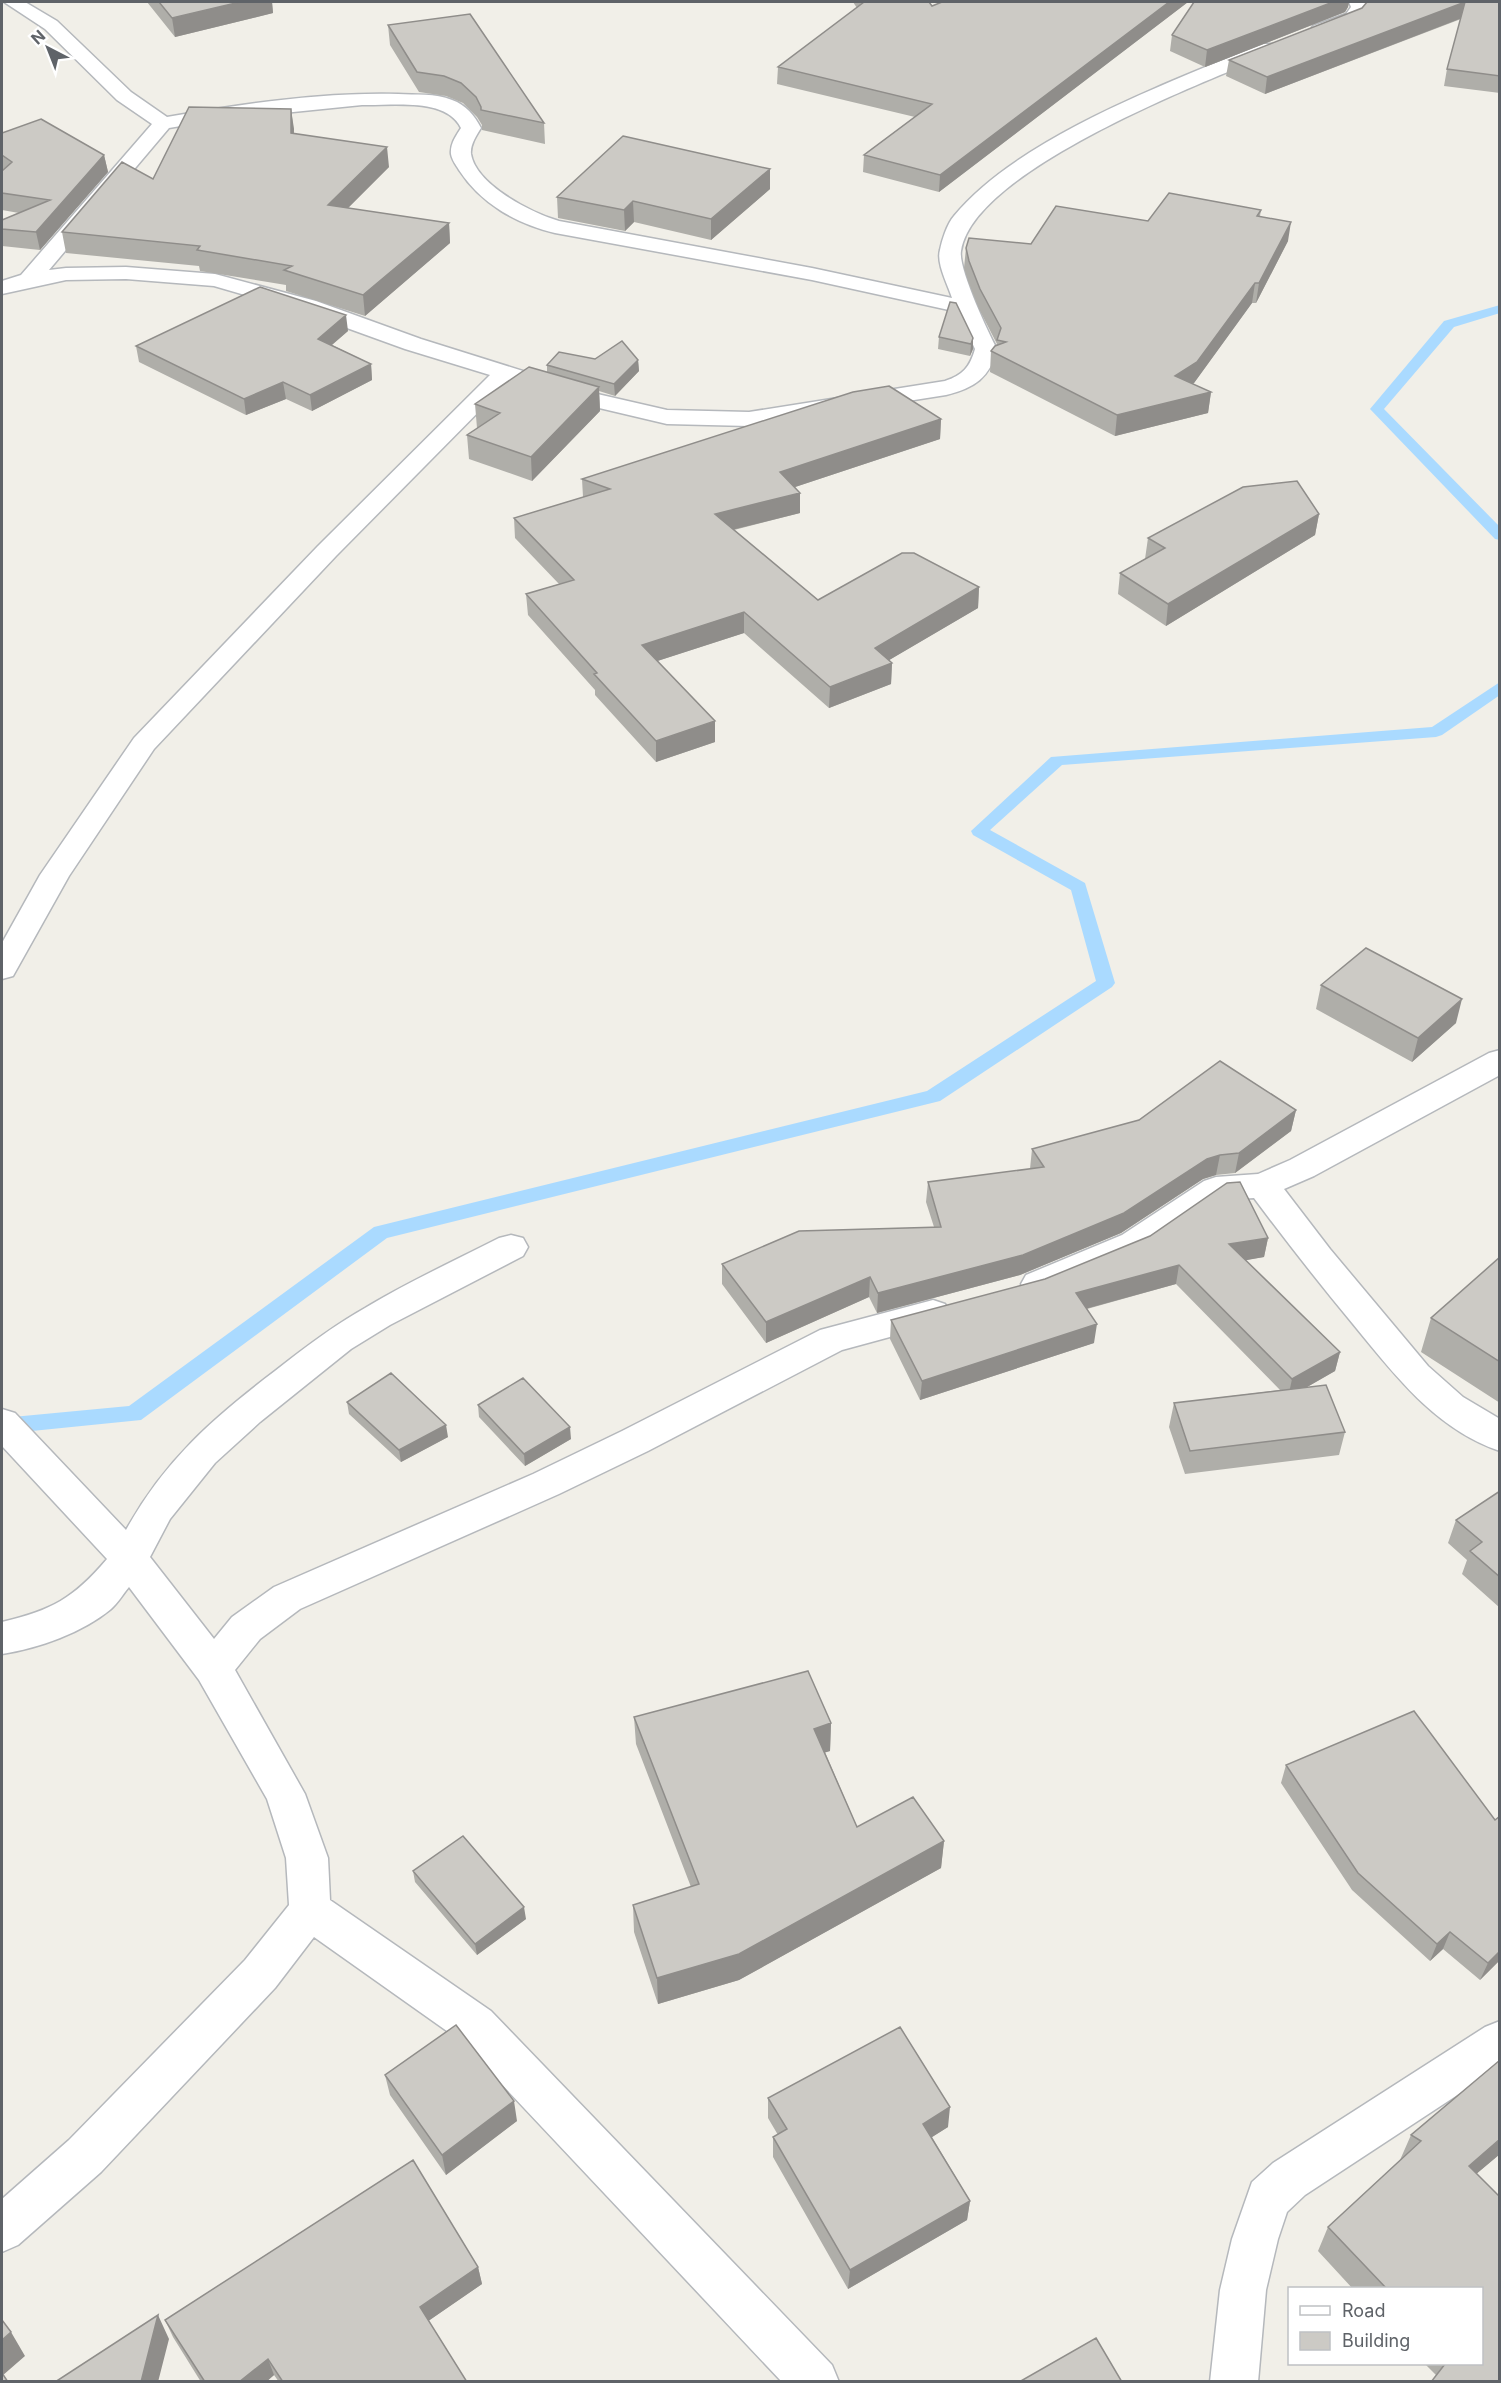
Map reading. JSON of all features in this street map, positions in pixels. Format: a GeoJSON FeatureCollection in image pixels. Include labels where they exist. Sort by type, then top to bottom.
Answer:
{"type":"FeatureCollection","features":[{"type":"Feature","properties":{"kind":"street"},"geometry":{"type":"LineString","coordinates":[[13,2],[51,25],[124,96],[163,123]]}},
{"type":"Feature","properties":{"kind":"street"},"geometry":{"type":"LineString","coordinates":[[2,288],[29,280],[66,274],[126,273],[215,280],[309,306],[413,344],[586,398],[667,417],[749,419],[966,383],[983,363],[986,349],[964,307],[949,253],[959,222],[999,184],[1039,155],[1121,111],[1295,39],[1353,18],[1360,7],[1358,2]]}},
{"type":"Feature","properties":{"kind":"street"},"geometry":{"type":"LineString","coordinates":[[29,280],[163,123],[216,114],[362,99],[436,101],[447,104],[466,116],[471,128],[463,140],[461,151],[463,161],[483,188],[495,200],[526,219],[555,227],[812,274],[964,307]]}},
{"type":"Feature","properties":{"kind":"street"},"geometry":{"type":"LineString","coordinates":[[2,969],[55,875],[144,744],[327,551],[505,373]]}},
{"type":"Feature","properties":{"kind":"street"},"geometry":{"type":"LineString","coordinates":[[1006,1293],[1030,1287],[1134,1244],[1216,1189],[1263,1185],[1302,1168],[1500,1061]]}},
{"type":"Feature","properties":{"kind":"street"},"geometry":{"type":"LineString","coordinates":[[1263,1185],[1318,1258],[1416,1376],[1450,1407],[1500,1437]]}},
{"type":"Feature","properties":{"kind":"street"},"geometry":{"type":"LineString","coordinates":[[2,1638],[32,1631],[67,1617],[98,1597],[130,1559],[157,1508],[202,1453],[247,1412],[339,1340],[378,1316],[511,1247]]}},
{"type":"Feature","properties":{"kind":"street"},"geometry":{"type":"LineString","coordinates":[[213,1668],[246,1628],[287,1598],[546,1484],[635,1441],[832,1339],[960,1306]]}},
{"type":"Feature","properties":{"kind":"street"},"geometry":{"type":"LineString","coordinates":[[2,1423],[130,1559],[213,1668],[285,1794],[307,1858],[310,1910],[260,1974],[85,2156],[2,2229]]}},
{"type":"Feature","properties":{"kind":"street"},"geometry":{"type":"LineString","coordinates":[[310,1910],[476,2026],[815,2382]]}},
{"type":"Feature","properties":{"kind":"street"},"geometry":{"type":"LineString","coordinates":[[1234,2382],[1243,2290],[1268,2198],[1289,2179],[1500,2042]]}},
{"type":"Feature","properties":{"kind":"building"},"geometry":{"type":"Polygon","coordinates":[[[159,2],[240,2],[172,18],[159,2]]]}},
{"type":"Feature","properties":{"kind":"building"},"geometry":{"type":"Polygon","coordinates":[[[864,2],[929,2],[932,6],[942,2],[1169,2],[940,175],[864,155],[932,104],[778,67],[864,2]]]}},
{"type":"Feature","properties":{"kind":"building"},"geometry":{"type":"Polygon","coordinates":[[[1194,2],[1333,2],[1207,50],[1172,35],[1194,2]]]}},
{"type":"Feature","properties":{"kind":"building"},"geometry":{"type":"Polygon","coordinates":[[[1367,2],[1465,2],[1267,77],[1229,60],[1362,8],[1367,2]]]}},
{"type":"Feature","properties":{"kind":"building"},"geometry":{"type":"Polygon","coordinates":[[[1465,2],[1500,2],[1500,76],[1447,69],[1465,2]]]}},
{"type":"Feature","properties":{"kind":"building"},"geometry":{"type":"Polygon","coordinates":[[[470,14],[544,123],[481,110],[476,97],[461,83],[444,76],[417,72],[388,25],[470,14]]]}},
{"type":"Feature","properties":{"kind":"building"},"geometry":{"type":"Polygon","coordinates":[[[189,107],[291,109],[291,133],[387,147],[328,205],[449,223],[363,295],[284,270],[292,266],[197,250],[200,246],[62,232],[122,162],[153,179],[189,107]]]}},
{"type":"Feature","properties":{"kind":"building"},"geometry":{"type":"Polygon","coordinates":[[[41,119],[104,155],[36,232],[2,229],[2,220],[50,200],[2,193],[2,171],[12,162],[2,155],[2,133],[41,119]]]}},
{"type":"Feature","properties":{"kind":"building"},"geometry":{"type":"Polygon","coordinates":[[[623,136],[770,169],[711,219],[633,201],[624,210],[557,197],[623,136]]]}},
{"type":"Feature","properties":{"kind":"building"},"geometry":{"type":"Polygon","coordinates":[[[1169,193],[1261,210],[1257,216],[1291,222],[1259,283],[1255,283],[1197,362],[1175,376],[1211,392],[1117,415],[991,351],[995,346],[1006,342],[997,340],[1001,328],[980,289],[969,261],[966,248],[969,238],[1031,244],[1056,206],[1148,221],[1169,193]]]}},
{"type":"Feature","properties":{"kind":"building"},"geometry":{"type":"Polygon","coordinates":[[[260,287],[346,315],[318,339],[371,364],[310,395],[283,382],[244,399],[136,346],[260,287]]]}},
{"type":"Feature","properties":{"kind":"building"},"geometry":{"type":"Polygon","coordinates":[[[950,302],[956,303],[973,338],[971,344],[939,337],[950,302]]]}},
{"type":"Feature","properties":{"kind":"building"},"geometry":{"type":"Polygon","coordinates":[[[622,341],[638,360],[614,384],[547,365],[559,352],[595,359],[622,341]]]}},
{"type":"Feature","properties":{"kind":"building"},"geometry":{"type":"Polygon","coordinates":[[[529,367],[599,387],[531,457],[467,435],[500,413],[475,404],[529,367]]]}},
{"type":"Feature","properties":{"kind":"building"},"geometry":{"type":"Polygon","coordinates":[[[889,386],[941,419],[780,472],[800,493],[715,514],[818,600],[902,553],[914,553],[979,587],[875,648],[892,663],[830,687],[744,612],[642,645],[715,721],[656,741],[594,674],[597,673],[526,594],[574,580],[514,518],[610,489],[582,479],[853,392],[889,386]]]}},
{"type":"Feature","properties":{"kind":"building"},"geometry":{"type":"Polygon","coordinates":[[[1297,481],[1319,514],[1168,604],[1120,573],[1165,548],[1148,538],[1243,487],[1297,481]]]}},
{"type":"Feature","properties":{"kind":"building"},"geometry":{"type":"Polygon","coordinates":[[[1366,948],[1462,999],[1418,1038],[1321,985],[1366,948]]]}},
{"type":"Feature","properties":{"kind":"building"},"geometry":{"type":"Polygon","coordinates":[[[1220,1061],[1296,1110],[1239,1153],[1207,1159],[1124,1213],[1023,1255],[878,1293],[870,1277],[766,1322],[722,1264],[799,1231],[941,1227],[928,1182],[1044,1167],[1032,1149],[1139,1120],[1220,1061]]]}},
{"type":"Feature","properties":{"kind":"building"},"geometry":{"type":"Polygon","coordinates":[[[1240,1182],[1268,1238],[1229,1244],[1340,1352],[1292,1379],[1179,1265],[1076,1293],[1097,1324],[922,1381],[891,1320],[1045,1279],[1150,1236],[1227,1183],[1240,1182]]]}},
{"type":"Feature","properties":{"kind":"building"},"geometry":{"type":"Polygon","coordinates":[[[1500,1257],[1500,1362],[1431,1318],[1500,1257]]]}},
{"type":"Feature","properties":{"kind":"building"},"geometry":{"type":"Polygon","coordinates":[[[391,1373],[446,1425],[399,1450],[347,1402],[391,1373]]]}},
{"type":"Feature","properties":{"kind":"building"},"geometry":{"type":"Polygon","coordinates":[[[523,1378],[570,1427],[524,1454],[478,1405],[523,1378]]]}},
{"type":"Feature","properties":{"kind":"building"},"geometry":{"type":"Polygon","coordinates":[[[1326,1385],[1345,1432],[1190,1451],[1174,1403],[1326,1385]]]}},
{"type":"Feature","properties":{"kind":"building"},"geometry":{"type":"Polygon","coordinates":[[[1500,1491],[1500,1577],[1470,1551],[1482,1542],[1456,1520],[1500,1491]]]}},
{"type":"Feature","properties":{"kind":"building"},"geometry":{"type":"Polygon","coordinates":[[[808,1671],[831,1723],[814,1729],[857,1827],[913,1797],[944,1841],[739,1954],[657,1978],[633,1905],[699,1884],[634,1717],[808,1671]]]}},
{"type":"Feature","properties":{"kind":"building"},"geometry":{"type":"Polygon","coordinates":[[[1414,1711],[1495,1820],[1500,1816],[1500,1951],[1488,1963],[1450,1932],[1437,1944],[1358,1873],[1286,1765],[1414,1711]]]}},
{"type":"Feature","properties":{"kind":"building"},"geometry":{"type":"Polygon","coordinates":[[[463,1836],[524,1907],[475,1944],[413,1871],[463,1836]]]}},
{"type":"Feature","properties":{"kind":"building"},"geometry":{"type":"Polygon","coordinates":[[[456,2025],[514,2101],[442,2155],[385,2075],[456,2025]]]}},
{"type":"Feature","properties":{"kind":"building"},"geometry":{"type":"Polygon","coordinates":[[[900,2027],[950,2107],[923,2124],[970,2201],[850,2270],[773,2137],[787,2129],[768,2098],[900,2027]]]}},
{"type":"Feature","properties":{"kind":"building"},"geometry":{"type":"Polygon","coordinates":[[[1500,2060],[1500,2139],[1469,2166],[1500,2197],[1500,2382],[1431,2382],[1444,2365],[1483,2365],[1483,2287],[1385,2287],[1328,2227],[1421,2141],[1411,2135],[1500,2060]]]}},
{"type":"Feature","properties":{"kind":"building"},"geometry":{"type":"Polygon","coordinates":[[[413,2160],[478,2267],[420,2307],[467,2382],[283,2382],[268,2359],[239,2382],[205,2382],[165,2320],[413,2160]]]}},
{"type":"Feature","properties":{"kind":"building"},"geometry":{"type":"Polygon","coordinates":[[[158,2315],[141,2382],[55,2382],[158,2315]]]}},
{"type":"Feature","properties":{"kind":"building"},"geometry":{"type":"Polygon","coordinates":[[[2,2320],[11,2332],[2,2340],[2,2320]]]}},
{"type":"Feature","properties":{"kind":"building"},"geometry":{"type":"Polygon","coordinates":[[[1096,2338],[1122,2382],[1019,2382],[1096,2338]]]}},
{"type":"Feature","properties":{"kind":"building"},"geometry":{"type":"Polygon","coordinates":[[[2,2373],[8,2382],[2,2382],[2,2373]]]}},
{"type":"Feature","properties":{"kind":"waterway"},"geometry":{"type":"LineString","coordinates":[[1500,309],[1449,324],[1377,409],[1500,536]]}},
{"type":"Feature","properties":{"kind":"waterway"},"geometry":{"type":"LineString","coordinates":[[2,1426],[134,1414],[381,1232],[933,1096],[1106,983],[1079,887],[979,831],[1057,760],[1436,732],[1500,687]]}}]}
